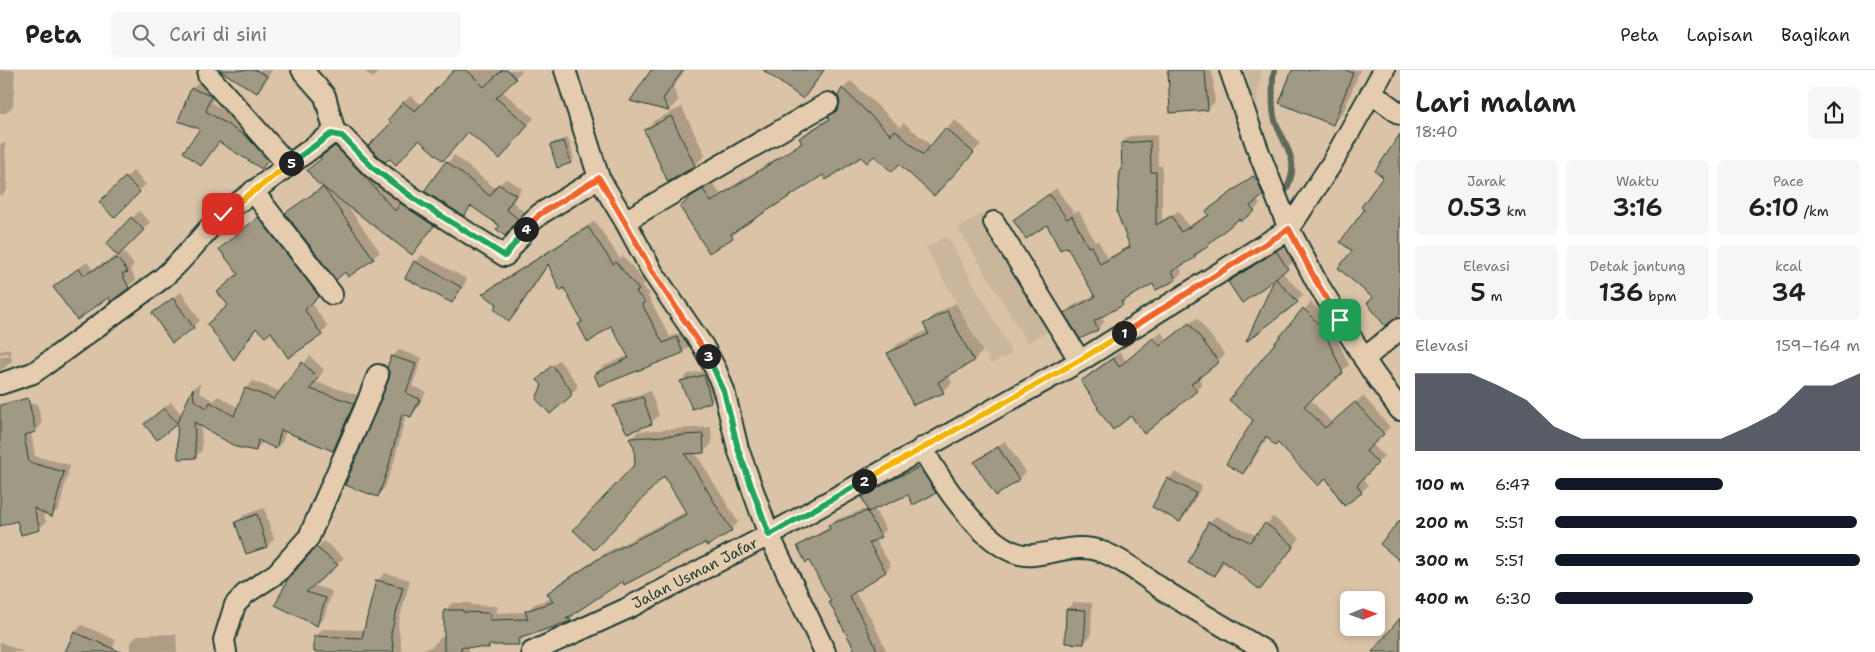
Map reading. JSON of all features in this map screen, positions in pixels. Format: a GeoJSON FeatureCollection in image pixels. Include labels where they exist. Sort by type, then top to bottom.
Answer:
{"type":"FeatureCollection","features":[{"type":"Feature","properties":{"kind":"street"},"geometry":{"type":"LineString","coordinates":[[302,70],[325,96],[335,133]]}},
{"type":"Feature","properties":{"kind":"street"},"geometry":{"type":"LineString","coordinates":[[565,70],[599,178],[653,273],[703,346],[716,370],[724,391],[738,449],[769,535],[825,652]]}},
{"type":"Feature","properties":{"kind":"street"},"geometry":{"type":"LineString","coordinates":[[1230,70],[1289,229],[1316,281],[1364,359],[1400,410]]}},
{"type":"Feature","properties":{"kind":"street","name":"Jalan Usman Jafar"},"geometry":{"type":"LineString","coordinates":[[532,652],[626,609],[769,535],[1080,360],[1289,229],[1332,163],[1384,70]]}},
{"type":"Feature","properties":{"kind":"street"},"geometry":{"type":"LineString","coordinates":[[208,75],[288,165]]}},
{"type":"Feature","properties":{"kind":"street"},"geometry":{"type":"LineString","coordinates":[[1372,93],[1400,114]]}},
{"type":"Feature","properties":{"kind":"street"},"geometry":{"type":"LineString","coordinates":[[625,222],[828,102]]}},
{"type":"Feature","properties":{"kind":"street"},"geometry":{"type":"LineString","coordinates":[[0,384],[33,373],[160,280],[176,266],[210,226],[223,214],[331,134],[335,133],[342,136],[373,168],[416,200],[505,256],[531,222],[540,214],[599,178]]}},
{"type":"Feature","properties":{"kind":"street"},"geometry":{"type":"LineString","coordinates":[[253,191],[332,294]]}},
{"type":"Feature","properties":{"kind":"street"},"geometry":{"type":"LineString","coordinates":[[994,222],[1080,360]]}},
{"type":"Feature","properties":{"kind":"street"},"geometry":{"type":"LineString","coordinates":[[1364,359],[1400,329]]}},
{"type":"Feature","properties":{"kind":"street"},"geometry":{"type":"LineString","coordinates":[[226,652],[224,640],[235,606],[246,594],[276,574],[309,537],[378,376]]}},
{"type":"Feature","properties":{"kind":"street"},"geometry":{"type":"LineString","coordinates":[[922,448],[948,490],[979,528],[1001,545],[1018,554],[1031,556],[1070,549],[1088,548],[1100,551],[1113,557],[1266,652]]}},
{"type":"Feature","properties":{"kind":"shaded area"},"geometry":{"type":"Polygon","coordinates":[[[1244,70],[1262,70],[1256,106],[1244,70]]]}},
{"type":"Feature","properties":{"kind":"shaded area"},"geometry":{"type":"Polygon","coordinates":[[[983,213],[1053,328],[1028,343],[958,228],[983,213]]]}},
{"type":"Feature","properties":{"kind":"shaded area"},"geometry":{"type":"Polygon","coordinates":[[[947,236],[1012,353],[991,364],[926,248],[947,236]]]}},
{"type":"Feature","properties":{"kind":"building"},"geometry":{"type":"Polygon","coordinates":[[[219,70],[256,70],[267,76],[257,93],[219,70]]]}},
{"type":"Feature","properties":{"kind":"building"},"geometry":{"type":"Polygon","coordinates":[[[454,70],[467,70],[484,87],[502,70],[508,70],[516,79],[496,98],[528,125],[500,159],[468,132],[443,161],[419,140],[396,165],[390,159],[385,162],[381,159],[368,146],[391,123],[388,120],[403,102],[415,111],[454,70]]]}},
{"type":"Feature","properties":{"kind":"building"},"geometry":{"type":"Polygon","coordinates":[[[651,70],[683,70],[663,99],[669,111],[630,101],[651,70]]]}},
{"type":"Feature","properties":{"kind":"building"},"geometry":{"type":"Polygon","coordinates":[[[763,70],[824,70],[803,99],[763,70]]]}},
{"type":"Feature","properties":{"kind":"building"},"geometry":{"type":"Polygon","coordinates":[[[1168,70],[1205,70],[1208,110],[1170,113],[1168,70]]]}},
{"type":"Feature","properties":{"kind":"building"},"geometry":{"type":"Polygon","coordinates":[[[1292,70],[1345,70],[1353,73],[1333,125],[1279,103],[1292,70]]]}},
{"type":"Feature","properties":{"kind":"building"},"geometry":{"type":"Polygon","coordinates":[[[191,88],[211,96],[206,111],[247,137],[268,160],[262,169],[219,142],[201,166],[183,152],[200,129],[178,121],[191,88]]]}},
{"type":"Feature","properties":{"kind":"building"},"geometry":{"type":"Polygon","coordinates":[[[842,88],[891,135],[895,130],[923,155],[945,128],[974,153],[934,196],[899,164],[892,172],[874,156],[867,163],[861,157],[826,180],[823,175],[731,234],[733,238],[709,253],[680,207],[690,197],[703,189],[711,202],[802,143],[799,138],[830,119],[828,117],[838,109],[840,102],[838,96],[842,88]]]}},
{"type":"Feature","properties":{"kind":"building"},"geometry":{"type":"Polygon","coordinates":[[[671,116],[695,166],[668,182],[644,130],[671,116]]]}},
{"type":"Feature","properties":{"kind":"building"},"geometry":{"type":"Polygon","coordinates":[[[1400,134],[1400,315],[1385,326],[1367,303],[1373,298],[1338,268],[1352,251],[1340,242],[1364,210],[1361,207],[1383,177],[1375,171],[1400,134]]]}},
{"type":"Feature","properties":{"kind":"building"},"geometry":{"type":"Polygon","coordinates":[[[564,141],[571,163],[557,168],[550,145],[564,141]]]}},
{"type":"Feature","properties":{"kind":"building"},"geometry":{"type":"Polygon","coordinates":[[[1150,141],[1151,172],[1156,172],[1156,225],[1172,216],[1181,232],[1209,215],[1206,211],[1253,176],[1258,182],[1263,196],[1250,206],[1255,211],[1241,221],[1239,219],[1208,244],[1209,246],[1194,255],[1195,258],[1172,271],[1176,280],[1156,290],[1153,284],[1121,302],[1123,305],[1094,321],[1098,330],[1080,339],[1064,313],[1095,297],[1067,247],[1060,250],[1047,225],[1026,239],[1013,220],[1049,194],[1067,219],[1072,216],[1088,247],[1091,246],[1100,264],[1130,247],[1117,213],[1120,170],[1122,170],[1121,143],[1150,141]]]}},
{"type":"Feature","properties":{"kind":"building"},"geometry":{"type":"Polygon","coordinates":[[[335,146],[395,211],[401,203],[434,226],[412,255],[316,182],[307,170],[335,146]]]}},
{"type":"Feature","properties":{"kind":"building"},"geometry":{"type":"Polygon","coordinates":[[[446,161],[490,196],[498,184],[516,195],[506,209],[518,219],[505,236],[496,229],[500,226],[471,206],[464,216],[424,191],[446,161]]]}},
{"type":"Feature","properties":{"kind":"building"},"geometry":{"type":"Polygon","coordinates":[[[125,177],[140,192],[114,218],[99,202],[125,177]]]}},
{"type":"Feature","properties":{"kind":"building"},"geometry":{"type":"Polygon","coordinates":[[[323,187],[374,259],[348,277],[345,272],[336,280],[285,213],[323,187]]]}},
{"type":"Feature","properties":{"kind":"building"},"geometry":{"type":"Polygon","coordinates":[[[131,217],[144,230],[118,256],[106,244],[131,217]]]}},
{"type":"Feature","properties":{"kind":"building"},"geometry":{"type":"Polygon","coordinates":[[[258,217],[319,296],[305,310],[322,335],[288,358],[271,332],[265,337],[256,328],[234,360],[207,324],[228,305],[217,292],[238,274],[219,249],[258,217]]]}},
{"type":"Feature","properties":{"kind":"building"},"geometry":{"type":"Polygon","coordinates":[[[588,227],[613,264],[616,262],[639,290],[636,292],[645,302],[642,304],[663,343],[677,337],[683,353],[599,386],[594,374],[629,358],[611,326],[588,343],[578,324],[582,322],[564,288],[560,291],[548,264],[509,322],[494,309],[497,304],[482,294],[588,227]]]}},
{"type":"Feature","properties":{"kind":"building"},"geometry":{"type":"Polygon","coordinates":[[[1276,251],[1288,269],[1275,278],[1298,302],[1246,342],[1274,280],[1242,303],[1228,282],[1276,251]]]}},
{"type":"Feature","properties":{"kind":"building"},"geometry":{"type":"Polygon","coordinates":[[[117,258],[128,272],[122,274],[129,288],[110,302],[109,297],[77,320],[53,287],[79,268],[84,275],[117,258]]]}},
{"type":"Feature","properties":{"kind":"building"},"geometry":{"type":"Polygon","coordinates":[[[414,261],[461,287],[452,303],[405,278],[414,261]]]}},
{"type":"Feature","properties":{"kind":"building"},"geometry":{"type":"Polygon","coordinates":[[[173,298],[194,328],[172,343],[152,313],[173,298]]]}},
{"type":"Feature","properties":{"kind":"building"},"geometry":{"type":"Polygon","coordinates":[[[1303,308],[1322,327],[1343,373],[1304,406],[1325,428],[1355,402],[1384,434],[1366,451],[1378,463],[1357,485],[1362,493],[1344,506],[1326,478],[1318,486],[1278,443],[1275,446],[1266,436],[1243,474],[1226,464],[1253,420],[1229,400],[1303,308]]]}},
{"type":"Feature","properties":{"kind":"building"},"geometry":{"type":"Polygon","coordinates":[[[947,311],[974,361],[938,382],[944,393],[913,405],[887,353],[929,334],[923,324],[947,311]]]}},
{"type":"Feature","properties":{"kind":"building"},"geometry":{"type":"Polygon","coordinates":[[[1189,323],[1219,362],[1191,384],[1197,391],[1144,434],[1131,416],[1113,430],[1081,381],[1113,358],[1119,367],[1153,338],[1160,346],[1189,323]]]}},
{"type":"Feature","properties":{"kind":"building"},"geometry":{"type":"Polygon","coordinates":[[[391,356],[416,364],[406,393],[420,399],[411,417],[402,414],[388,469],[378,497],[345,485],[389,379],[390,374],[387,368],[391,356]]]}},
{"type":"Feature","properties":{"kind":"building"},"geometry":{"type":"Polygon","coordinates":[[[302,362],[318,378],[310,389],[354,403],[333,451],[281,430],[276,449],[258,440],[256,451],[236,447],[194,422],[196,458],[178,459],[177,424],[157,440],[144,424],[164,408],[177,423],[193,388],[194,400],[207,408],[210,402],[234,416],[245,388],[274,399],[302,362]]]}},
{"type":"Feature","properties":{"kind":"building"},"geometry":{"type":"Polygon","coordinates":[[[552,365],[571,390],[571,396],[550,414],[536,399],[542,385],[537,380],[552,365]]]}},
{"type":"Feature","properties":{"kind":"building"},"geometry":{"type":"Polygon","coordinates":[[[704,375],[711,402],[692,409],[680,381],[704,375]]]}},
{"type":"Feature","properties":{"kind":"building"},"geometry":{"type":"Polygon","coordinates":[[[643,397],[652,424],[627,433],[613,406],[643,397]]]}},
{"type":"Feature","properties":{"kind":"building"},"geometry":{"type":"Polygon","coordinates":[[[28,398],[36,432],[24,435],[29,462],[64,472],[52,517],[34,508],[40,530],[21,535],[17,521],[0,526],[0,405],[28,398]]]}},
{"type":"Feature","properties":{"kind":"building"},"geometry":{"type":"Polygon","coordinates":[[[703,434],[704,453],[685,454],[732,531],[707,546],[705,543],[624,585],[623,581],[566,619],[571,621],[518,639],[519,645],[489,645],[489,648],[461,647],[461,652],[444,652],[444,610],[490,613],[490,620],[528,619],[525,611],[553,602],[547,593],[598,559],[687,514],[664,476],[594,550],[573,530],[635,464],[634,447],[629,438],[703,434]]]}},
{"type":"Feature","properties":{"kind":"building"},"geometry":{"type":"Polygon","coordinates":[[[998,447],[1019,480],[996,496],[974,462],[998,447]]]}},
{"type":"Feature","properties":{"kind":"building"},"geometry":{"type":"Polygon","coordinates":[[[920,467],[936,493],[913,505],[908,495],[868,512],[862,497],[920,467]]]}},
{"type":"Feature","properties":{"kind":"building"},"geometry":{"type":"Polygon","coordinates":[[[1167,478],[1196,493],[1180,522],[1152,507],[1167,478]]]}},
{"type":"Feature","properties":{"kind":"building"},"geometry":{"type":"Polygon","coordinates":[[[867,511],[881,537],[869,543],[886,572],[849,596],[878,652],[856,652],[809,561],[806,563],[797,546],[830,529],[828,525],[867,511]]]}},
{"type":"Feature","properties":{"kind":"building"},"geometry":{"type":"Polygon","coordinates":[[[257,514],[267,547],[246,554],[235,522],[257,514]]]}},
{"type":"Feature","properties":{"kind":"building"},"geometry":{"type":"Polygon","coordinates":[[[1400,520],[1400,561],[1380,544],[1400,520]]]}},
{"type":"Feature","properties":{"kind":"building"},"geometry":{"type":"Polygon","coordinates":[[[1208,522],[1250,542],[1265,523],[1294,546],[1260,590],[1222,560],[1215,576],[1188,563],[1208,522]]]}},
{"type":"Feature","properties":{"kind":"building"},"geometry":{"type":"Polygon","coordinates":[[[316,547],[338,565],[306,592],[326,598],[317,626],[275,605],[288,579],[316,547]]]}},
{"type":"Feature","properties":{"kind":"building"},"geometry":{"type":"Polygon","coordinates":[[[376,580],[403,587],[391,633],[394,652],[314,652],[314,636],[362,638],[376,580]]]}},
{"type":"Feature","properties":{"kind":"building"},"geometry":{"type":"Polygon","coordinates":[[[1066,609],[1086,610],[1084,644],[1065,643],[1066,609]]]}},
{"type":"Feature","properties":{"kind":"building"},"geometry":{"type":"Polygon","coordinates":[[[1400,618],[1400,652],[1372,652],[1400,618]]]}},
{"type":"Feature","properties":{"kind":"building"},"geometry":{"type":"Polygon","coordinates":[[[74,632],[121,652],[65,652],[74,632]]]}},
{"type":"Feature","properties":{"kind":"waterway"},"geometry":{"type":"LineString","coordinates":[[1275,70],[1273,76],[1274,115],[1292,162],[1292,170],[1286,190]]}},
{"type":"Feature","properties":{"kind":"route"},"geometry":{"type":"LineString","coordinates":[[223,214],[331,134],[335,133],[342,136],[373,168],[416,200],[505,256],[531,222],[540,214],[599,178],[653,273],[703,346],[716,370],[731,416],[738,449],[769,535],[1080,360],[1289,229],[1316,281],[1340,320]]}}]}
